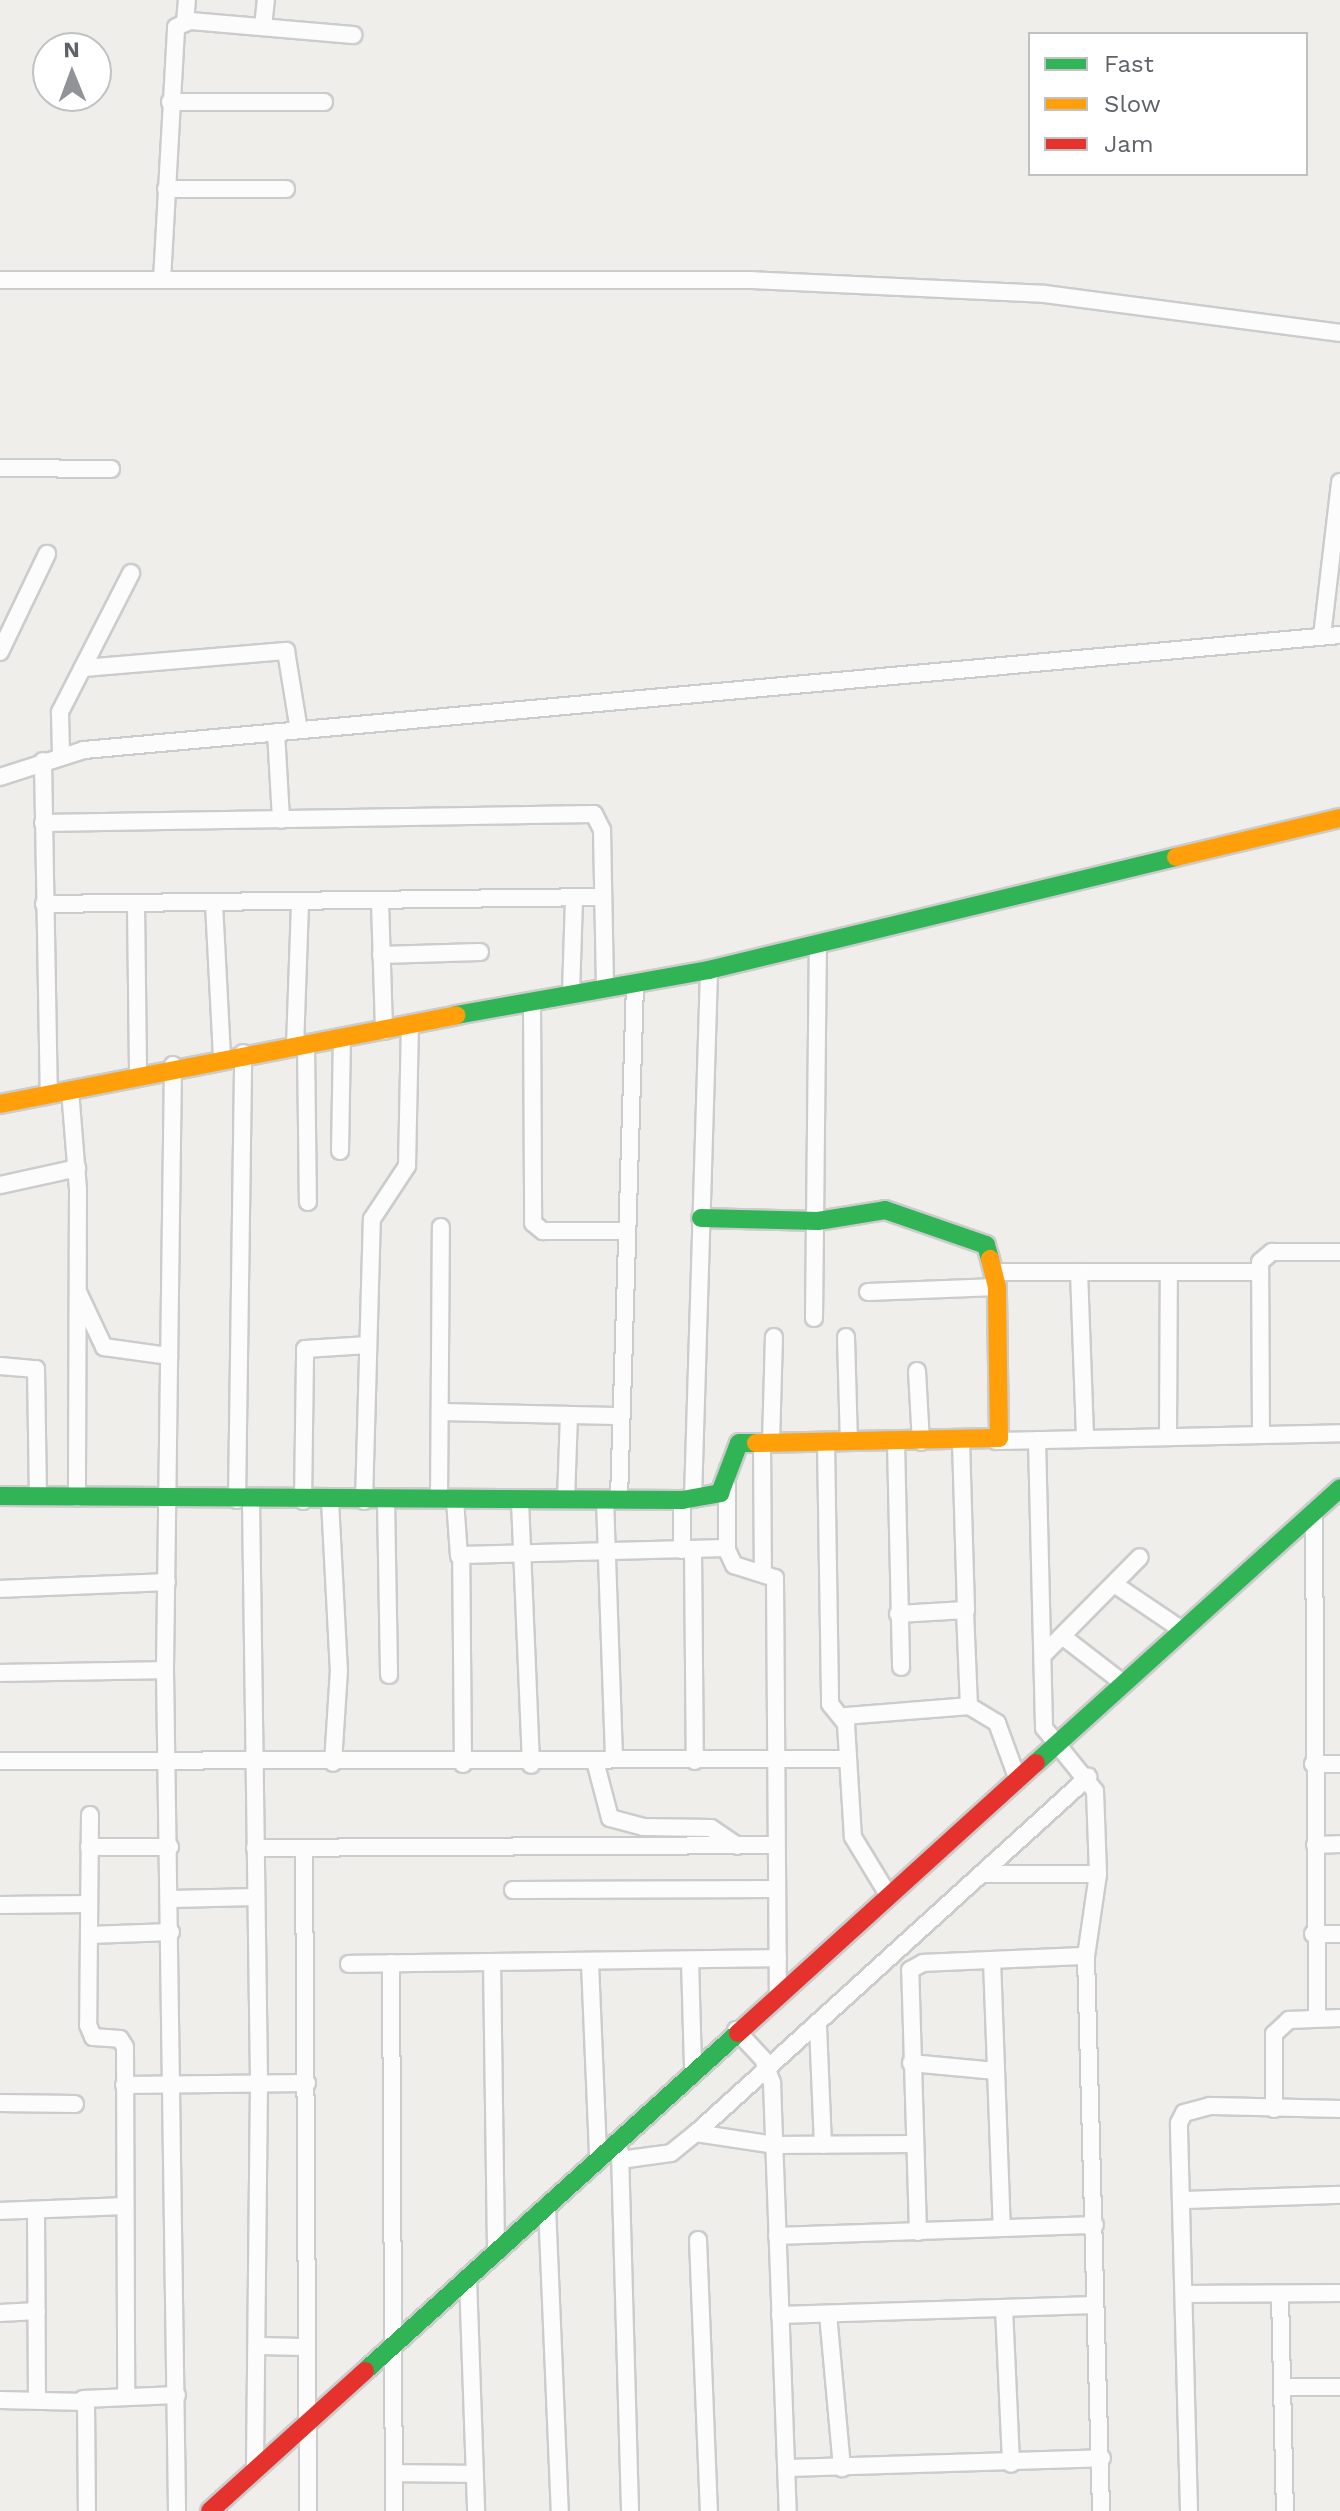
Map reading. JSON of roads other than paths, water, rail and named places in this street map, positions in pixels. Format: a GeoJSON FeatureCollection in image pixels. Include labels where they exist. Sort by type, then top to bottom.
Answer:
{"type":"FeatureCollection","features":[{"type":"Feature","properties":{"kind":"street"},"geometry":{"type":"LineString","coordinates":[[162,280],[174,33],[185,22],[187,0]]}},
{"type":"Feature","properties":{"kind":"street"},"geometry":{"type":"LineString","coordinates":[[263,27],[266,0]]}},
{"type":"Feature","properties":{"kind":"street"},"geometry":{"type":"LineString","coordinates":[[185,22],[353,35]]}},
{"type":"Feature","properties":{"kind":"street"},"geometry":{"type":"LineString","coordinates":[[170,102],[324,102]]}},
{"type":"Feature","properties":{"kind":"street"},"geometry":{"type":"LineString","coordinates":[[166,189],[286,189]]}},
{"type":"Feature","properties":{"kind":"street"},"geometry":{"type":"LineString","coordinates":[[0,280],[843,284],[1045,294],[1340,333]]}},
{"type":"Feature","properties":{"kind":"street"},"geometry":{"type":"LineString","coordinates":[[0,468],[111,469]]}},
{"type":"Feature","properties":{"kind":"street"},"geometry":{"type":"LineString","coordinates":[[1322,629],[1340,482]]}},
{"type":"Feature","properties":{"kind":"street"},"geometry":{"type":"LineString","coordinates":[[0,652],[47,554]]}},
{"type":"Feature","properties":{"kind":"street"},"geometry":{"type":"LineString","coordinates":[[61,749],[60,712],[131,573]]}},
{"type":"Feature","properties":{"kind":"street"},"geometry":{"type":"LineString","coordinates":[[0,777],[43,761],[61,749],[276,732],[297,722],[1322,629],[1340,635]]}},
{"type":"Feature","properties":{"kind":"street"},"geometry":{"type":"LineString","coordinates":[[83,668],[286,651],[297,722]]}},
{"type":"Feature","properties":{"kind":"street"},"geometry":{"type":"LineString","coordinates":[[276,732],[281,820]]}},
{"type":"Feature","properties":{"kind":"street"},"geometry":{"type":"LineString","coordinates":[[43,761],[49,1095]]}},
{"type":"Feature","properties":{"kind":"street"},"geometry":{"type":"LineString","coordinates":[[43,823],[594,814],[602,830],[605,988]]}},
{"type":"Feature","properties":{"kind":"street"},"geometry":{"type":"LineString","coordinates":[[0,1104],[173,1065],[342,1039],[709,970],[1340,818]]}},
{"type":"Feature","properties":{"kind":"street"},"geometry":{"type":"LineString","coordinates":[[44,904],[603,897]]}},
{"type":"Feature","properties":{"kind":"street"},"geometry":{"type":"LineString","coordinates":[[571,994],[574,898]]}},
{"type":"Feature","properties":{"kind":"street"},"geometry":{"type":"LineString","coordinates":[[380,902],[384,1031]]}},
{"type":"Feature","properties":{"kind":"street"},"geometry":{"type":"LineString","coordinates":[[300,903],[300,1046],[308,1202]]}},
{"type":"Feature","properties":{"kind":"street"},"geometry":{"type":"LineString","coordinates":[[214,904],[222,1056]]}},
{"type":"Feature","properties":{"kind":"street"},"geometry":{"type":"LineString","coordinates":[[136,905],[138,1072]]}},
{"type":"Feature","properties":{"kind":"street"},"geometry":{"type":"LineString","coordinates":[[814,1318],[818,1221],[818,945]]}},
{"type":"Feature","properties":{"kind":"street"},"geometry":{"type":"LineString","coordinates":[[381,955],[480,952]]}},
{"type":"Feature","properties":{"kind":"street"},"geometry":{"type":"LineString","coordinates":[[695,1761],[687,1499],[709,970]]}},
{"type":"Feature","properties":{"kind":"street"},"geometry":{"type":"LineString","coordinates":[[614,1759],[608,1550],[618,1416],[635,983]]}},
{"type":"Feature","properties":{"kind":"street"},"geometry":{"type":"LineString","coordinates":[[532,1002],[533,1223],[543,1231],[624,1231]]}},
{"type":"Feature","properties":{"kind":"street"},"geometry":{"type":"LineString","coordinates":[[364,1501],[372,1219],[407,1166],[410,1026]]}},
{"type":"Feature","properties":{"kind":"street"},"geometry":{"type":"LineString","coordinates":[[340,1151],[342,1039]]}},
{"type":"Feature","properties":{"kind":"street"},"geometry":{"type":"LineString","coordinates":[[243,1053],[244,1500],[259,2082],[255,2469]]}},
{"type":"Feature","properties":{"kind":"street"},"geometry":{"type":"LineString","coordinates":[[173,1065],[165,1670],[171,1899],[177,2511]]}},
{"type":"Feature","properties":{"kind":"street"},"geometry":{"type":"LineString","coordinates":[[70,1090],[77,1168],[77,1498]]}},
{"type":"Feature","properties":{"kind":"street"},"geometry":{"type":"LineString","coordinates":[[0,1185],[77,1168]]}},
{"type":"Feature","properties":{"kind":"street"},"geometry":{"type":"LineString","coordinates":[[701,1218],[818,1221],[885,1210],[986,1245],[996,1279],[996,1441]]}},
{"type":"Feature","properties":{"kind":"street"},"geometry":{"type":"LineString","coordinates":[[441,1227],[440,1412],[447,1500],[459,1556],[463,1764]]}},
{"type":"Feature","properties":{"kind":"street"},"geometry":{"type":"LineString","coordinates":[[1261,1435],[1258,1272],[1272,1252],[1340,1252]]}},
{"type":"Feature","properties":{"kind":"street"},"geometry":{"type":"LineString","coordinates":[[1079,1272],[1085,1439]]}},
{"type":"Feature","properties":{"kind":"street"},"geometry":{"type":"LineString","coordinates":[[868,1292],[1079,1272],[1258,1272]]}},
{"type":"Feature","properties":{"kind":"street"},"geometry":{"type":"LineString","coordinates":[[1168,1437],[1169,1273]]}},
{"type":"Feature","properties":{"kind":"street"},"geometry":{"type":"LineString","coordinates":[[78,1293],[104,1347],[169,1356]]}},
{"type":"Feature","properties":{"kind":"street"},"geometry":{"type":"LineString","coordinates":[[763,1573],[766,1443],[774,1337]]}},
{"type":"Feature","properties":{"kind":"street"},"geometry":{"type":"LineString","coordinates":[[846,1337],[849,1442]]}},
{"type":"Feature","properties":{"kind":"street"},"geometry":{"type":"LineString","coordinates":[[303,1501],[305,1349],[368,1345]]}},
{"type":"Feature","properties":{"kind":"street"},"geometry":{"type":"LineString","coordinates":[[0,1366],[36,1369],[38,1497]]}},
{"type":"Feature","properties":{"kind":"street"},"geometry":{"type":"LineString","coordinates":[[917,1371],[921,1442]]}},
{"type":"Feature","properties":{"kind":"street"},"geometry":{"type":"LineString","coordinates":[[440,1412],[618,1416]]}},
{"type":"Feature","properties":{"kind":"street"},"geometry":{"type":"LineString","coordinates":[[566,1500],[569,1415]]}},
{"type":"Feature","properties":{"kind":"street"},"geometry":{"type":"LineString","coordinates":[[778,1994],[777,1583],[763,1573],[734,1565],[727,1549],[727,1486],[732,1450],[766,1443],[1340,1433]]}},
{"type":"Feature","properties":{"kind":"street"},"geometry":{"type":"LineString","coordinates":[[1037,1440],[1044,1728],[1052,1746],[1088,1777],[1095,1791],[1098,1874],[1086,1956],[1102,2458],[1101,2511]]}},
{"type":"Feature","properties":{"kind":"street"},"geometry":{"type":"LineString","coordinates":[[826,1442],[830,1704],[845,1716],[969,1706],[997,1723],[1018,1780]]}},
{"type":"Feature","properties":{"kind":"street"},"geometry":{"type":"LineString","coordinates":[[896,1442],[901,1667]]}},
{"type":"Feature","properties":{"kind":"street"},"geometry":{"type":"LineString","coordinates":[[961,1442],[969,1706]]}},
{"type":"Feature","properties":{"kind":"street"},"geometry":{"type":"LineString","coordinates":[[0,1496],[303,1501],[687,1499],[716,1496],[727,1486]]}},
{"type":"Feature","properties":{"kind":"street"},"geometry":{"type":"LineString","coordinates":[[210,2511],[392,2340],[496,2253],[693,2067],[1018,1780],[1340,1488]]}},
{"type":"Feature","properties":{"kind":"street"},"geometry":{"type":"LineString","coordinates":[[386,1500],[389,1675]]}},
{"type":"Feature","properties":{"kind":"street"},"geometry":{"type":"LineString","coordinates":[[330,1501],[339,1670],[333,1763]]}},
{"type":"Feature","properties":{"kind":"street"},"geometry":{"type":"LineString","coordinates":[[520,1501],[531,1765]]}},
{"type":"Feature","properties":{"kind":"street"},"geometry":{"type":"LineString","coordinates":[[1314,1511],[1313,1934],[1317,2017]]}},
{"type":"Feature","properties":{"kind":"street"},"geometry":{"type":"LineString","coordinates":[[459,1556],[727,1549]]}},
{"type":"Feature","properties":{"kind":"street"},"geometry":{"type":"LineString","coordinates":[[1044,1654],[1140,1557]]}},
{"type":"Feature","properties":{"kind":"street"},"geometry":{"type":"LineString","coordinates":[[0,1589],[167,1582]]}},
{"type":"Feature","properties":{"kind":"street"},"geometry":{"type":"LineString","coordinates":[[1114,1584],[1182,1630]]}},
{"type":"Feature","properties":{"kind":"street"},"geometry":{"type":"LineString","coordinates":[[898,1614],[965,1611]]}},
{"type":"Feature","properties":{"kind":"street"},"geometry":{"type":"LineString","coordinates":[[1062,1636],[1123,1683]]}},
{"type":"Feature","properties":{"kind":"street"},"geometry":{"type":"LineString","coordinates":[[0,1673],[165,1670]]}},
{"type":"Feature","properties":{"kind":"street"},"geometry":{"type":"LineString","coordinates":[[845,1716],[845,1759],[853,1837],[887,1893]]}},
{"type":"Feature","properties":{"kind":"street"},"geometry":{"type":"LineString","coordinates":[[0,1761],[167,1759],[531,1765],[614,1759],[845,1759]]}},
{"type":"Feature","properties":{"kind":"street"},"geometry":{"type":"LineString","coordinates":[[595,1761],[610,1818],[643,1827],[711,1828],[738,1846]]}},
{"type":"Feature","properties":{"kind":"street"},"geometry":{"type":"LineString","coordinates":[[1313,1764],[1340,1764]]}},
{"type":"Feature","properties":{"kind":"street"},"geometry":{"type":"LineString","coordinates":[[620,2160],[671,2153],[696,2133],[818,2026],[1088,1777]]}},
{"type":"Feature","properties":{"kind":"street"},"geometry":{"type":"LineString","coordinates":[[90,1815],[89,2032],[124,2042],[126,2396]]}},
{"type":"Feature","properties":{"kind":"street"},"geometry":{"type":"LineString","coordinates":[[1315,1845],[1340,1844]]}},
{"type":"Feature","properties":{"kind":"street"},"geometry":{"type":"LineString","coordinates":[[255,1848],[776,1845]]}},
{"type":"Feature","properties":{"kind":"street"},"geometry":{"type":"LineString","coordinates":[[89,1847],[170,1847]]}},
{"type":"Feature","properties":{"kind":"street"},"geometry":{"type":"LineString","coordinates":[[304,1848],[308,2511]]}},
{"type":"Feature","properties":{"kind":"street"},"geometry":{"type":"LineString","coordinates":[[985,1874],[1098,1874]]}},
{"type":"Feature","properties":{"kind":"street"},"geometry":{"type":"LineString","coordinates":[[513,1890],[777,1889]]}},
{"type":"Feature","properties":{"kind":"street"},"geometry":{"type":"LineString","coordinates":[[171,1899],[256,1897]]}},
{"type":"Feature","properties":{"kind":"street"},"geometry":{"type":"LineString","coordinates":[[0,1905],[89,1904]]}},
{"type":"Feature","properties":{"kind":"street"},"geometry":{"type":"LineString","coordinates":[[89,1935],[171,1932]]}},
{"type":"Feature","properties":{"kind":"street"},"geometry":{"type":"LineString","coordinates":[[1313,1934],[1340,1934]]}},
{"type":"Feature","properties":{"kind":"street"},"geometry":{"type":"LineString","coordinates":[[918,2232],[912,2144],[910,1970],[923,1963],[1086,1956]]}},
{"type":"Feature","properties":{"kind":"street"},"geometry":{"type":"LineString","coordinates":[[349,1964],[778,1958]]}},
{"type":"Feature","properties":{"kind":"street"},"geometry":{"type":"LineString","coordinates":[[690,1960],[693,2067]]}},
{"type":"Feature","properties":{"kind":"street"},"geometry":{"type":"LineString","coordinates":[[992,1960],[1002,2228]]}},
{"type":"Feature","properties":{"kind":"street"},"geometry":{"type":"LineString","coordinates":[[492,1962],[496,2253]]}},
{"type":"Feature","properties":{"kind":"street"},"geometry":{"type":"LineString","coordinates":[[391,1963],[394,2511]]}},
{"type":"Feature","properties":{"kind":"street"},"geometry":{"type":"LineString","coordinates":[[590,1963],[598,2154]]}},
{"type":"Feature","properties":{"kind":"street"},"geometry":{"type":"LineString","coordinates":[[1274,2109],[1274,2034],[1289,2020],[1340,2018]]}},
{"type":"Feature","properties":{"kind":"street"},"geometry":{"type":"LineString","coordinates":[[818,2026],[823,2145]]}},
{"type":"Feature","properties":{"kind":"street"},"geometry":{"type":"LineString","coordinates":[[736,2030],[769,2070],[788,2511]]}},
{"type":"Feature","properties":{"kind":"street"},"geometry":{"type":"LineString","coordinates":[[911,2063],[996,2071]]}},
{"type":"Feature","properties":{"kind":"street"},"geometry":{"type":"LineString","coordinates":[[124,2085],[307,2083]]}},
{"type":"Feature","properties":{"kind":"street"},"geometry":{"type":"LineString","coordinates":[[0,2103],[75,2104]]}},
{"type":"Feature","properties":{"kind":"street"},"geometry":{"type":"LineString","coordinates":[[1189,2511],[1186,2200],[1178,2133],[1184,2113],[1340,2109]]}},
{"type":"Feature","properties":{"kind":"street"},"geometry":{"type":"LineString","coordinates":[[696,2133],[774,2145],[912,2144]]}},
{"type":"Feature","properties":{"kind":"street"},"geometry":{"type":"LineString","coordinates":[[620,2134],[630,2511]]}},
{"type":"Feature","properties":{"kind":"street"},"geometry":{"type":"LineString","coordinates":[[1186,2200],[1340,2195]]}},
{"type":"Feature","properties":{"kind":"street"},"geometry":{"type":"LineString","coordinates":[[0,2211],[124,2206]]}},
{"type":"Feature","properties":{"kind":"street"},"geometry":{"type":"LineString","coordinates":[[547,2206],[560,2511]]}},
{"type":"Feature","properties":{"kind":"street"},"geometry":{"type":"LineString","coordinates":[[36,2211],[37,2400]]}},
{"type":"Feature","properties":{"kind":"street"},"geometry":{"type":"LineString","coordinates":[[777,2236],[1095,2225]]}},
{"type":"Feature","properties":{"kind":"street"},"geometry":{"type":"LineString","coordinates":[[698,2240],[709,2511]]}},
{"type":"Feature","properties":{"kind":"street"},"geometry":{"type":"LineString","coordinates":[[468,2278],[476,2511]]}},
{"type":"Feature","properties":{"kind":"street"},"geometry":{"type":"LineString","coordinates":[[1187,2294],[1340,2293]]}},
{"type":"Feature","properties":{"kind":"street"},"geometry":{"type":"LineString","coordinates":[[1280,2294],[1285,2511]]}},
{"type":"Feature","properties":{"kind":"street"},"geometry":{"type":"LineString","coordinates":[[780,2315],[1095,2305]]}},
{"type":"Feature","properties":{"kind":"street"},"geometry":{"type":"LineString","coordinates":[[1004,2308],[1011,2464]]}},
{"type":"Feature","properties":{"kind":"street"},"geometry":{"type":"LineString","coordinates":[[0,2313],[37,2311]]}},
{"type":"Feature","properties":{"kind":"street"},"geometry":{"type":"LineString","coordinates":[[828,2314],[842,2468]]}},
{"type":"Feature","properties":{"kind":"street"},"geometry":{"type":"LineString","coordinates":[[257,2346],[306,2347]]}},
{"type":"Feature","properties":{"kind":"street"},"geometry":{"type":"LineString","coordinates":[[1284,2387],[1340,2387]]}},
{"type":"Feature","properties":{"kind":"street"},"geometry":{"type":"LineString","coordinates":[[0,2400],[177,2395]]}},
{"type":"Feature","properties":{"kind":"street"},"geometry":{"type":"LineString","coordinates":[[83,2399],[87,2511]]}},
{"type":"Feature","properties":{"kind":"street"},"geometry":{"type":"LineString","coordinates":[[788,2468],[1011,2464],[1102,2458]]}},
{"type":"Feature","properties":{"kind":"street"},"geometry":{"type":"LineString","coordinates":[[394,2473],[475,2474]]}}]}
